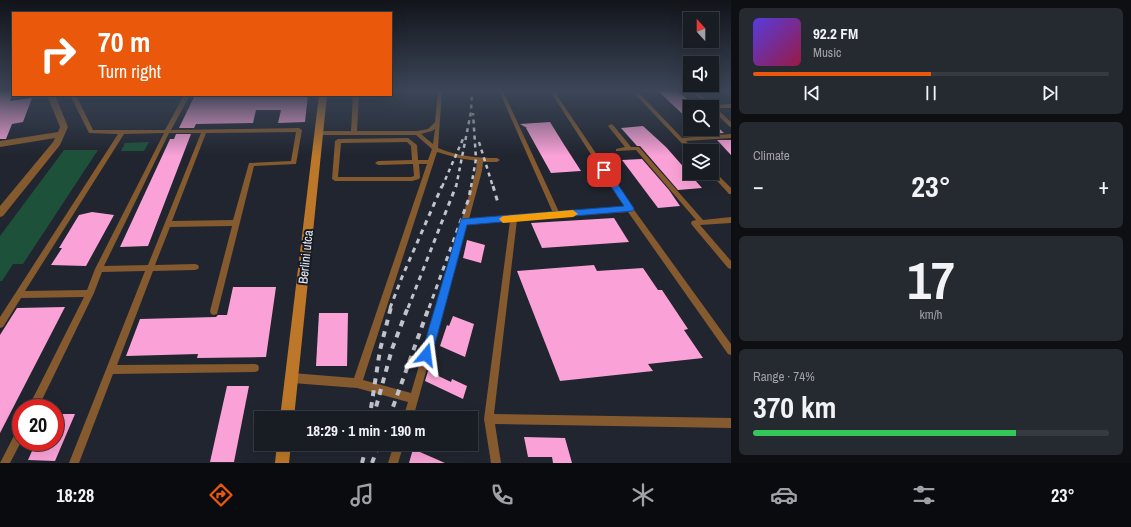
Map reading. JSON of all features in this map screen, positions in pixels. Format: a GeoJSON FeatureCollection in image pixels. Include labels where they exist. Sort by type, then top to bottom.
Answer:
{"type":"FeatureCollection","features":[{"type":"Feature","properties":{"kind":"street"},"geometry":{"type":"LineString","coordinates":[[0,213],[57,143],[64,127],[58,113]]}},
{"type":"Feature","properties":{"kind":"street","name":"Berlini utca"},"geometry":{"type":"LineString","coordinates":[[288,411],[322,113]]}},
{"type":"Feature","properties":{"kind":"street"},"geometry":{"type":"LineString","coordinates":[[0,144],[62,134]]}},
{"type":"Feature","properties":{"kind":"street"},"geometry":{"type":"LineString","coordinates":[[282,463],[283,451]]}},
{"type":"Feature","properties":{"kind":"lane"},"geometry":{"type":"LineString","coordinates":[[82,113],[91,132],[299,130],[294,163],[251,164],[214,311]]}},
{"type":"Feature","properties":{"kind":"lane"},"geometry":{"type":"LineString","coordinates":[[37,399],[90,293],[99,269],[178,113]]}},
{"type":"Feature","properties":{"kind":"lane"},"geometry":{"type":"LineString","coordinates":[[354,133],[355,113]]}},
{"type":"Feature","properties":{"kind":"lane"},"geometry":{"type":"LineString","coordinates":[[357,383],[435,149],[439,113]]}},
{"type":"Feature","properties":{"kind":"lane"},"geometry":{"type":"LineString","coordinates":[[511,113],[557,215]]}},
{"type":"Feature","properties":{"kind":"lane"},"geometry":{"type":"LineString","coordinates":[[566,113],[630,209],[731,352]]}},
{"type":"Feature","properties":{"kind":"lane"},"geometry":{"type":"LineString","coordinates":[[655,113],[685,144]]}},
{"type":"Feature","properties":{"kind":"lane"},"geometry":{"type":"LineString","coordinates":[[718,113],[731,125]]}},
{"type":"Feature","properties":{"kind":"lane"},"geometry":{"type":"LineString","coordinates":[[320,133],[417,133],[430,130],[438,123]]}},
{"type":"Feature","properties":{"kind":"lane"},"geometry":{"type":"LineString","coordinates":[[610,126],[630,149]]}},
{"type":"Feature","properties":{"kind":"lane"},"geometry":{"type":"LineString","coordinates":[[74,463],[204,131]]}},
{"type":"Feature","properties":{"kind":"lane"},"geometry":{"type":"LineString","coordinates":[[0,324],[122,132]]}},
{"type":"Feature","properties":{"kind":"lane"},"geometry":{"type":"LineString","coordinates":[[417,133],[435,149],[448,155],[480,160],[497,160]]}},
{"type":"Feature","properties":{"kind":"lane"},"geometry":{"type":"LineString","coordinates":[[681,140],[731,136]]}},
{"type":"Feature","properties":{"kind":"lane"},"geometry":{"type":"LineString","coordinates":[[408,140],[414,145],[416,163],[417,177],[412,180],[335,179],[338,141],[408,140]]}},
{"type":"Feature","properties":{"kind":"lane"},"geometry":{"type":"LineString","coordinates":[[618,150],[637,148],[702,222]]}},
{"type":"Feature","properties":{"kind":"lane"},"geometry":{"type":"LineString","coordinates":[[410,411],[479,171],[480,160]]}},
{"type":"Feature","properties":{"kind":"lane"},"geometry":{"type":"LineString","coordinates":[[378,163],[430,162]]}},
{"type":"Feature","properties":{"kind":"lane"},"geometry":{"type":"LineString","coordinates":[[719,179],[731,192]]}},
{"type":"Feature","properties":{"kind":"lane"},"geometry":{"type":"LineString","coordinates":[[464,222],[630,209]]}},
{"type":"Feature","properties":{"kind":"lane"},"geometry":{"type":"LineString","coordinates":[[496,463],[489,419],[514,218]]}},
{"type":"Feature","properties":{"kind":"lane"},"geometry":{"type":"LineString","coordinates":[[731,220],[694,223],[731,266]]}},
{"type":"Feature","properties":{"kind":"lane"},"geometry":{"type":"LineString","coordinates":[[167,224],[236,223]]}},
{"type":"Feature","properties":{"kind":"lane"},"geometry":{"type":"LineString","coordinates":[[99,269],[195,267]]}},
{"type":"Feature","properties":{"kind":"lane"},"geometry":{"type":"LineString","coordinates":[[18,296],[90,293]]}},
{"type":"Feature","properties":{"kind":"lane"},"geometry":{"type":"LineString","coordinates":[[110,370],[255,368]]}},
{"type":"Feature","properties":{"kind":"lane"},"geometry":{"type":"LineString","coordinates":[[292,378],[357,383],[414,399]]}},
{"type":"Feature","properties":{"kind":"lane"},"geometry":{"type":"LineString","coordinates":[[489,419],[731,423]]}},
{"type":"Feature","properties":{"kind":"lane"},"geometry":{"type":"LineString","coordinates":[[5,463],[12,449]]}},
{"type":"Feature","properties":{"kind":"lane"},"geometry":{"type":"LineString","coordinates":[[393,463],[397,451]]}},
{"type":"Feature","properties":{"kind":"green space"},"geometry":{"type":"Polygon","coordinates":[[[149,142],[144,151],[121,151],[125,143],[149,142]]]}},
{"type":"Feature","properties":{"kind":"green space"},"geometry":{"type":"Polygon","coordinates":[[[64,150],[98,150],[23,264],[13,264],[2,281],[0,281],[0,236],[64,150]]]}},
{"type":"Feature","properties":{"kind":"building"},"geometry":{"type":"Polygon","coordinates":[[[0,113],[27,113],[23,122],[12,124],[6,139],[0,139],[0,113]]]}},
{"type":"Feature","properties":{"kind":"building"},"geometry":{"type":"Polygon","coordinates":[[[186,113],[255,113],[253,123],[196,124],[194,128],[179,128],[186,113]]]}},
{"type":"Feature","properties":{"kind":"building"},"geometry":{"type":"Polygon","coordinates":[[[280,113],[306,113],[305,122],[278,123],[280,113]]]}},
{"type":"Feature","properties":{"kind":"building"},"geometry":{"type":"Polygon","coordinates":[[[550,122],[581,171],[551,173],[527,128],[520,124],[550,122]]]}},
{"type":"Feature","properties":{"kind":"building"},"geometry":{"type":"Polygon","coordinates":[[[643,126],[666,147],[683,166],[683,180],[695,180],[702,188],[678,190],[640,146],[637,146],[621,128],[643,126]]]}},
{"type":"Feature","properties":{"kind":"building"},"geometry":{"type":"Polygon","coordinates":[[[719,128],[724,133],[719,133],[719,128]]]}},
{"type":"Feature","properties":{"kind":"building"},"geometry":{"type":"Polygon","coordinates":[[[176,134],[191,134],[148,246],[120,247],[170,139],[174,139],[176,134]]]}},
{"type":"Feature","properties":{"kind":"building"},"geometry":{"type":"Polygon","coordinates":[[[717,140],[731,140],[731,155],[717,140]]]}},
{"type":"Feature","properties":{"kind":"building"},"geometry":{"type":"Polygon","coordinates":[[[642,159],[669,190],[680,206],[658,208],[622,160],[642,159]]]}},
{"type":"Feature","properties":{"kind":"building"},"geometry":{"type":"Polygon","coordinates":[[[92,212],[114,215],[86,266],[51,265],[62,248],[59,248],[79,215],[92,212]]]}},
{"type":"Feature","properties":{"kind":"building"},"geometry":{"type":"Polygon","coordinates":[[[614,218],[629,242],[542,248],[531,223],[614,218]]]}},
{"type":"Feature","properties":{"kind":"building"},"geometry":{"type":"Polygon","coordinates":[[[467,240],[485,245],[481,263],[463,258],[467,240]]]}},
{"type":"Feature","properties":{"kind":"building"},"geometry":{"type":"Polygon","coordinates":[[[594,265],[597,271],[643,268],[658,290],[662,290],[688,329],[684,330],[703,358],[648,364],[653,371],[560,381],[517,271],[594,265]]]}},
{"type":"Feature","properties":{"kind":"building"},"geometry":{"type":"Polygon","coordinates":[[[233,287],[276,287],[266,357],[197,358],[198,354],[126,356],[140,319],[216,317],[218,315],[227,315],[233,287]]]}},
{"type":"Feature","properties":{"kind":"building"},"geometry":{"type":"Polygon","coordinates":[[[65,307],[18,399],[12,399],[12,410],[0,433],[0,335],[17,308],[65,307]]]}},
{"type":"Feature","properties":{"kind":"building"},"geometry":{"type":"Polygon","coordinates":[[[319,313],[348,313],[347,366],[316,366],[319,313]]]}},
{"type":"Feature","properties":{"kind":"building"},"geometry":{"type":"Polygon","coordinates":[[[453,316],[474,324],[465,357],[440,346],[447,325],[449,326],[453,316]]]}},
{"type":"Feature","properties":{"kind":"building"},"geometry":{"type":"Polygon","coordinates":[[[428,371],[451,382],[452,379],[467,386],[463,399],[425,381],[428,371]]]}},
{"type":"Feature","properties":{"kind":"building"},"geometry":{"type":"Polygon","coordinates":[[[227,386],[249,386],[234,462],[210,462],[227,386]]]}},
{"type":"Feature","properties":{"kind":"building"},"geometry":{"type":"Polygon","coordinates":[[[64,414],[75,414],[64,440],[64,414]]]}},
{"type":"Feature","properties":{"kind":"building"},"geometry":{"type":"Polygon","coordinates":[[[524,437],[565,438],[572,463],[553,463],[552,457],[528,457],[524,437]]]}},
{"type":"Feature","properties":{"kind":"building"},"geometry":{"type":"Polygon","coordinates":[[[32,451],[59,451],[55,461],[28,460],[32,451]]]}},
{"type":"Feature","properties":{"kind":"building"},"geometry":{"type":"Polygon","coordinates":[[[412,451],[418,451],[445,463],[409,463],[412,451]]]}},
{"type":"Feature","properties":{"kind":"railway"},"geometry":{"type":"LineString","coordinates":[[456,187],[471,113]]}},
{"type":"Feature","properties":{"kind":"railway"},"geometry":{"type":"LineString","coordinates":[[471,187],[476,159],[473,113]]}},
{"type":"Feature","properties":{"kind":"railway"},"geometry":{"type":"LineString","coordinates":[[442,187],[463,139]]}},
{"type":"Feature","properties":{"kind":"railway"},"geometry":{"type":"LineString","coordinates":[[479,142],[493,187]]}},
{"type":"Feature","properties":{"kind":"railway"},"geometry":{"type":"LineString","coordinates":[[390,308],[442,186]]}},
{"type":"Feature","properties":{"kind":"railway"},"geometry":{"type":"LineString","coordinates":[[408,308],[456,186]]}},
{"type":"Feature","properties":{"kind":"railway"},"geometry":{"type":"LineString","coordinates":[[429,308],[469,198],[471,186]]}},
{"type":"Feature","properties":{"kind":"railway"},"geometry":{"type":"LineString","coordinates":[[493,186],[498,203]]}},
{"type":"Feature","properties":{"kind":"railway"},"geometry":{"type":"LineString","coordinates":[[371,408],[380,350],[391,307]]}},
{"type":"Feature","properties":{"kind":"railway"},"geometry":{"type":"LineString","coordinates":[[375,411],[392,349],[408,307]]}},
{"type":"Feature","properties":{"kind":"railway"},"geometry":{"type":"LineString","coordinates":[[392,411],[429,307]]}},
{"type":"Feature","properties":{"kind":"railway"},"geometry":{"type":"LineString","coordinates":[[362,463],[365,451]]}},
{"type":"Feature","properties":{"kind":"railway"},"geometry":{"type":"LineString","coordinates":[[372,463],[376,451]]}},
{"type":"Feature","properties":{"kind":"slow traffic"},"geometry":{"type":"LineString","coordinates":[[503,219],[573,214]]}},
{"type":"Feature","properties":{"kind":"route"},"geometry":{"type":"LineString","coordinates":[[426,355],[464,222],[630,209],[604,170]]}}]}
